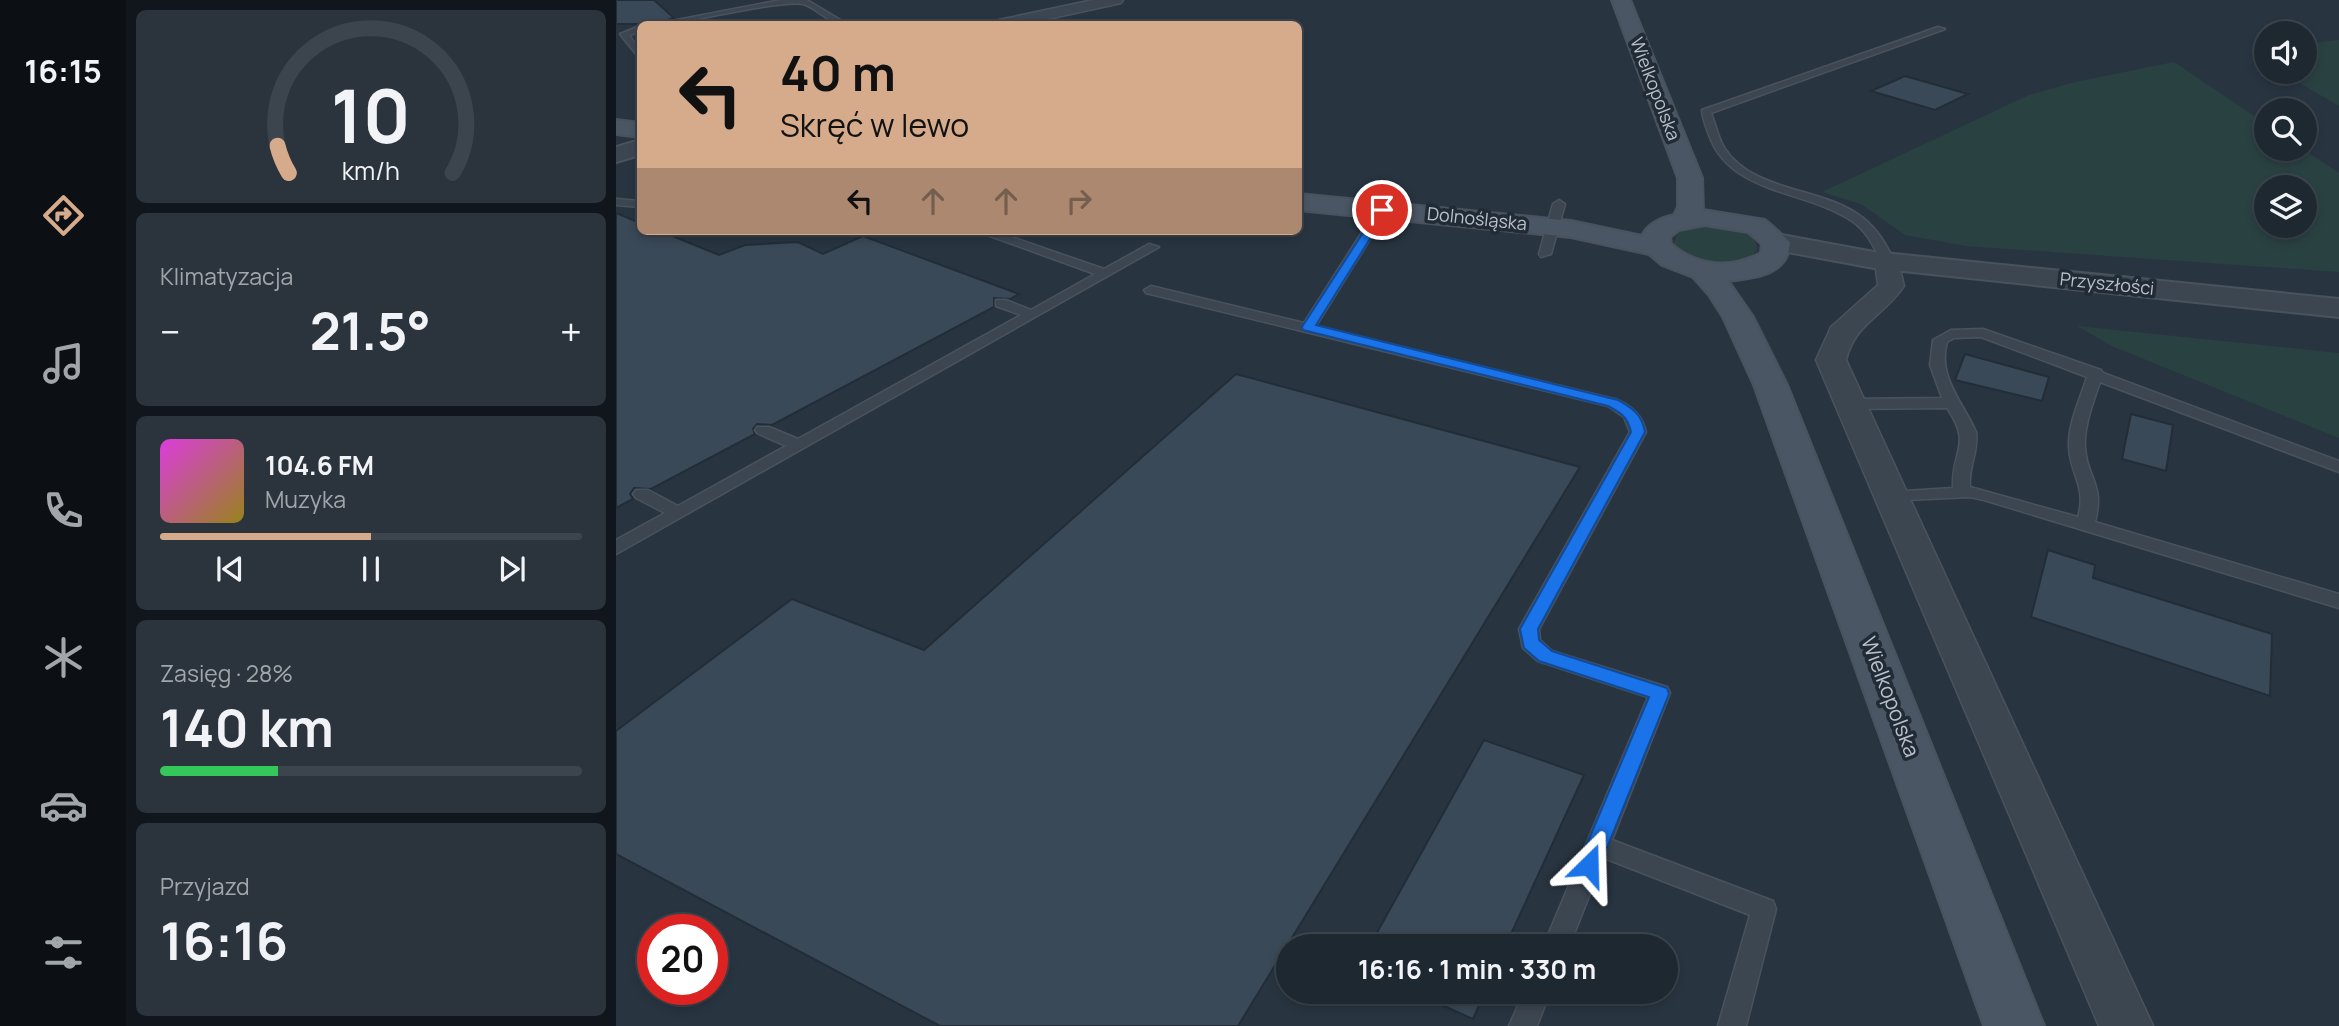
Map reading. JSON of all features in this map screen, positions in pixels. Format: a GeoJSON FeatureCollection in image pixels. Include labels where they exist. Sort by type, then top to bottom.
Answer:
{"type":"FeatureCollection","features":[{"type":"Feature","properties":{"kind":"main road","name":"Wielkopolska"},"geometry":{"type":"LineString","coordinates":[[1621,0],[1690,178],[1691,207],[1686,218]]}},
{"type":"Feature","properties":{"kind":"main road"},"geometry":{"type":"LineString","coordinates":[[616,127],[637,130]]}},
{"type":"Feature","properties":{"kind":"main road"},"geometry":{"type":"LineString","coordinates":[[616,137],[637,140]]}},
{"type":"Feature","properties":{"kind":"main road","name":"Wielkopolska"},"geometry":{"type":"LineString","coordinates":[[1690,178],[1730,219]]}},
{"type":"Feature","properties":{"kind":"main road","name":"Dolnośląska"},"geometry":{"type":"LineString","coordinates":[[1302,202],[1382,210],[1560,220],[1657,238],[1674,262],[1702,271]]}},
{"type":"Feature","properties":{"kind":"main road"},"geometry":{"type":"LineString","coordinates":[[1657,238],[1686,218],[1730,219],[1756,226],[1765,258],[1702,271]]}},
{"type":"Feature","properties":{"kind":"main road","name":"Wielkopolska"},"geometry":{"type":"LineString","coordinates":[[1763,369],[1744,286],[1765,258]]}},
{"type":"Feature","properties":{"kind":"main road","name":"Wielkopolska"},"geometry":{"type":"LineString","coordinates":[[1702,271],[1713,280],[1724,297],[1763,369],[2014,1026]]}},
{"type":"Feature","properties":{"kind":"street"},"geometry":{"type":"LineString","coordinates":[[1014,21],[1115,0]]}},
{"type":"Feature","properties":{"kind":"street"},"geometry":{"type":"LineString","coordinates":[[616,155],[637,148]]}},
{"type":"Feature","properties":{"kind":"street","name":"Przyszłości"},"geometry":{"type":"LineString","coordinates":[[1765,258],[1881,261],[2339,308]]}},
{"type":"Feature","properties":{"kind":"street"},"geometry":{"type":"LineString","coordinates":[[1881,261],[1891,286],[1884,296],[1849,321],[1834,343],[1832,360],[1890,497],[2126,1026]]}},
{"type":"Feature","properties":{"kind":"lane"},"geometry":{"type":"LineString","coordinates":[[677,21],[783,2],[804,2],[838,21]]}},
{"type":"Feature","properties":{"kind":"lane"},"geometry":{"type":"LineString","coordinates":[[1881,261],[1883,247],[1875,236],[1852,216],[1839,208],[1762,180],[1733,163],[1716,142],[1706,112],[1941,29]]}},
{"type":"Feature","properties":{"kind":"lane"},"geometry":{"type":"LineString","coordinates":[[637,30],[624,34],[637,52]]}},
{"type":"Feature","properties":{"kind":"lane"},"geometry":{"type":"LineString","coordinates":[[616,202],[637,204]]}},
{"type":"Feature","properties":{"kind":"lane"},"geometry":{"type":"LineString","coordinates":[[1308,327],[1382,210]]}},
{"type":"Feature","properties":{"kind":"lane"},"geometry":{"type":"LineString","coordinates":[[1545,254],[1560,220]]}},
{"type":"Feature","properties":{"kind":"lane"},"geometry":{"type":"LineString","coordinates":[[993,235],[1102,273]]}},
{"type":"Feature","properties":{"kind":"lane"},"geometry":{"type":"LineString","coordinates":[[616,548],[1102,273],[1153,247]]}},
{"type":"Feature","properties":{"kind":"lane"},"geometry":{"type":"LineString","coordinates":[[1151,290],[1613,403],[1628,411],[1636,422],[1638,432],[1529,629],[1530,643],[1545,656],[1660,694],[1561,934]]}},
{"type":"Feature","properties":{"kind":"lane"},"geometry":{"type":"LineString","coordinates":[[1001,303],[1030,314]]}},
{"type":"Feature","properties":{"kind":"lane"},"geometry":{"type":"LineString","coordinates":[[1962,492],[1959,478],[1972,441],[1970,429],[1952,404],[1937,368],[1936,353],[1940,340],[1951,334],[1983,333],[2096,373],[2339,467]]}},
{"type":"Feature","properties":{"kind":"lane"},"geometry":{"type":"LineString","coordinates":[[2085,525],[2093,492],[2077,452],[2077,438],[2096,373]]}},
{"type":"Feature","properties":{"kind":"lane"},"geometry":{"type":"LineString","coordinates":[[1849,404],[1952,404]]}},
{"type":"Feature","properties":{"kind":"lane"},"geometry":{"type":"LineString","coordinates":[[763,430],[798,445]]}},
{"type":"Feature","properties":{"kind":"lane"},"geometry":{"type":"LineString","coordinates":[[1890,497],[1962,492],[1986,495],[2339,601]]}},
{"type":"Feature","properties":{"kind":"lane"},"geometry":{"type":"LineString","coordinates":[[642,494],[678,513]]}},
{"type":"Feature","properties":{"kind":"lane"},"geometry":{"type":"LineString","coordinates":[[1597,845],[1765,909],[1732,1026]]}},
{"type":"Feature","properties":{"kind":"lane"},"geometry":{"type":"LineString","coordinates":[[1523,1026],[1532,1004]]}},
{"type":"Feature","properties":{"kind":"green space"},"geometry":{"type":"Polygon","coordinates":[[[2339,40],[2339,106],[2301,84],[2317,84],[2317,43],[2339,40]]]}},
{"type":"Feature","properties":{"kind":"green space"},"geometry":{"type":"Polygon","coordinates":[[[2174,62],[2254,116],[2254,161],[2317,161],[2317,158],[2339,173],[2339,272],[1966,246],[1905,235],[1861,204],[1822,192],[2029,95],[2075,82],[2174,62]]]}},
{"type":"Feature","properties":{"kind":"green space"},"geometry":{"type":"Polygon","coordinates":[[[1713,225],[1747,234],[1756,243],[1757,250],[1739,262],[1714,264],[1690,257],[1680,252],[1673,244],[1679,232],[1713,225]]]}},
{"type":"Feature","properties":{"kind":"green space"},"geometry":{"type":"Polygon","coordinates":[[[2077,326],[2339,353],[2339,438],[2114,347],[2077,326]]]}},
{"type":"Feature","properties":{"kind":"building"},"geometry":{"type":"Polygon","coordinates":[[[616,0],[654,0],[674,18],[664,21],[637,21],[637,24],[616,24],[616,0]]]}},
{"type":"Feature","properties":{"kind":"building"},"geometry":{"type":"Polygon","coordinates":[[[1905,76],[1968,94],[1935,110],[1871,91],[1905,76]]]}},
{"type":"Feature","properties":{"kind":"building"},"geometry":{"type":"Polygon","coordinates":[[[616,213],[637,222],[637,235],[670,235],[719,255],[745,245],[798,242],[823,254],[863,236],[1019,294],[1010,299],[994,298],[994,307],[772,425],[757,424],[753,429],[755,434],[651,489],[634,488],[630,494],[633,499],[616,508],[616,213]]]}},
{"type":"Feature","properties":{"kind":"building"},"geometry":{"type":"Polygon","coordinates":[[[1965,354],[2049,377],[2042,401],[1955,380],[1965,354]]]}},
{"type":"Feature","properties":{"kind":"building"},"geometry":{"type":"Polygon","coordinates":[[[1236,374],[1580,467],[1294,934],[1276,934],[1276,964],[1238,1026],[940,1026],[616,854],[616,731],[792,599],[924,650],[1236,374]]]}},
{"type":"Feature","properties":{"kind":"building"},"geometry":{"type":"Polygon","coordinates":[[[2131,414],[2173,425],[2166,471],[2122,459],[2131,414]]]}},
{"type":"Feature","properties":{"kind":"building"},"geometry":{"type":"Polygon","coordinates":[[[2048,550],[2095,565],[2093,578],[2272,634],[2270,696],[2031,617],[2048,550]]]}},
{"type":"Feature","properties":{"kind":"building"},"geometry":{"type":"Polygon","coordinates":[[[1484,740],[1584,775],[1511,934],[1376,934],[1484,740]]]}},
{"type":"Feature","properties":{"kind":"building"},"geometry":{"type":"Polygon","coordinates":[[[1440,1004],[1480,1004],[1473,1019],[1440,1004]]]}},
{"type":"Feature","properties":{"kind":"route"},"geometry":{"type":"LineString","coordinates":[[1382,210],[1308,327],[1613,403],[1628,411],[1636,422],[1638,432],[1529,629],[1530,643],[1545,656],[1660,694],[1589,865]]}}]}
